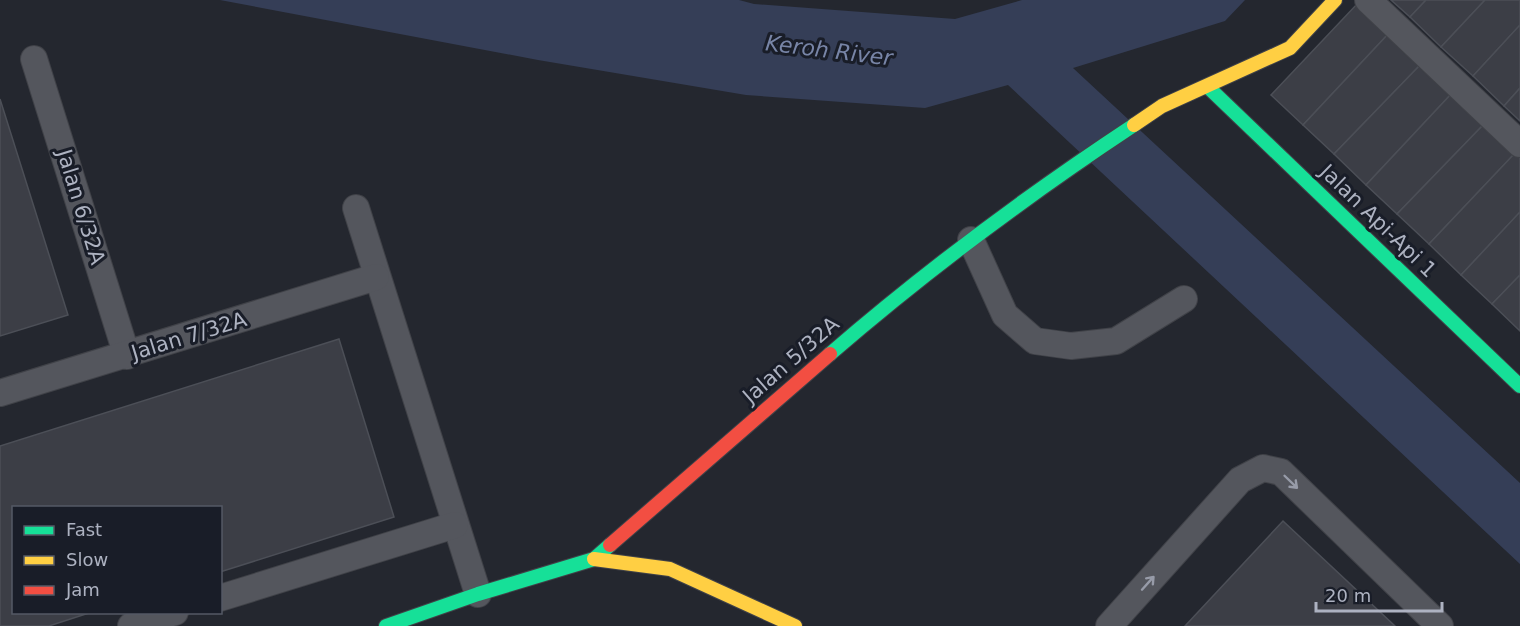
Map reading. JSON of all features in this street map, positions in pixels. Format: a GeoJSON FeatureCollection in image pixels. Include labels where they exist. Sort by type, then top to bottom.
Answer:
{"type":"FeatureCollection","features":[{"type":"Feature","properties":{"kind":"street","name":"Jalan 5/32A"},"geometry":{"type":"LineString","coordinates":[[386,626],[478,594],[594,559],[908,287],[1058,175],[1162,106],[1290,48],[1335,0]]}},
{"type":"Feature","properties":{"kind":"street","name":"Jalan Api-Api 1"},"geometry":{"type":"LineString","coordinates":[[1208,87],[1520,386]]}},
{"type":"Feature","properties":{"kind":"street"},"geometry":{"type":"LineString","coordinates":[[594,559],[670,569],[795,626]]}},
{"type":"Feature","properties":{"kind":"lane"},"geometry":{"type":"LineString","coordinates":[[1368,0],[1520,144]]}},
{"type":"Feature","properties":{"kind":"lane","name":"Jalan 6/32A"},"geometry":{"type":"LineString","coordinates":[[34,59],[128,356]]}},
{"type":"Feature","properties":{"kind":"lane"},"geometry":{"type":"LineString","coordinates":[[356,208],[478,594]]}},
{"type":"Feature","properties":{"kind":"lane"},"geometry":{"type":"LineString","coordinates":[[971,240],[1005,315],[1035,341],[1071,346],[1116,341],[1184,299]]}},
{"type":"Feature","properties":{"kind":"lane","name":"Jalan 7/32A"},"geometry":{"type":"LineString","coordinates":[[0,393],[128,356],[376,277]]}},
{"type":"Feature","properties":{"kind":"lane"},"geometry":{"type":"LineString","coordinates":[[1109,626],[1240,480],[1263,468],[1281,472],[1440,626]]}},
{"type":"Feature","properties":{"kind":"lane"},"geometry":{"type":"LineString","coordinates":[[222,597],[455,525]]}},
{"type":"Feature","properties":{"kind":"lane"},"geometry":{"type":"LineString","coordinates":[[131,626],[169,614]]}},
{"type":"Feature","properties":{"kind":"water","name":"Keroh River"},"geometry":{"type":"Polygon","coordinates":[[[220,0],[739,0],[754,4],[955,19],[1022,0],[1245,0],[1225,21],[1073,68],[1520,483],[1520,564],[1008,85],[925,108],[746,95],[538,60],[220,0]]]}},
{"type":"Feature","properties":{"kind":"building"},"geometry":{"type":"Polygon","coordinates":[[[1391,0],[1426,0],[1410,17],[1391,0]]]}},
{"type":"Feature","properties":{"kind":"building"},"geometry":{"type":"Polygon","coordinates":[[[1426,0],[1485,0],[1441,47],[1410,17],[1426,0]]]}},
{"type":"Feature","properties":{"kind":"building"},"geometry":{"type":"Polygon","coordinates":[[[1485,0],[1520,0],[1520,25],[1473,76],[1441,47],[1485,0]]]}},
{"type":"Feature","properties":{"kind":"building"},"geometry":{"type":"Polygon","coordinates":[[[1358,3],[1390,32],[1303,125],[1271,95],[1358,3]]]}},
{"type":"Feature","properties":{"kind":"building"},"geometry":{"type":"Polygon","coordinates":[[[1520,25],[1520,88],[1504,106],[1473,76],[1520,25]]]}},
{"type":"Feature","properties":{"kind":"building"},"geometry":{"type":"Polygon","coordinates":[[[1390,32],[1422,63],[1334,154],[1303,125],[1390,32]]]}},
{"type":"Feature","properties":{"kind":"building"},"geometry":{"type":"Polygon","coordinates":[[[1422,63],[1453,92],[1366,185],[1334,154],[1422,63]]]}},
{"type":"Feature","properties":{"kind":"building"},"geometry":{"type":"Polygon","coordinates":[[[1520,88],[1520,121],[1504,106],[1520,88]]]}},
{"type":"Feature","properties":{"kind":"building"},"geometry":{"type":"Polygon","coordinates":[[[1453,92],[1485,123],[1397,214],[1366,185],[1453,92]]]}},
{"type":"Feature","properties":{"kind":"building"},"geometry":{"type":"Polygon","coordinates":[[[0,99],[68,315],[0,336],[0,99]]]}},
{"type":"Feature","properties":{"kind":"building"},"geometry":{"type":"Polygon","coordinates":[[[1485,123],[1516,152],[1429,244],[1397,214],[1485,123]]]}},
{"type":"Feature","properties":{"kind":"building"},"geometry":{"type":"Polygon","coordinates":[[[1516,152],[1520,156],[1520,212],[1461,275],[1429,244],[1516,152]]]}},
{"type":"Feature","properties":{"kind":"building"},"geometry":{"type":"Polygon","coordinates":[[[1520,212],[1520,275],[1492,304],[1461,275],[1520,212]]]}},
{"type":"Feature","properties":{"kind":"building"},"geometry":{"type":"Polygon","coordinates":[[[1520,275],[1520,331],[1492,304],[1520,275]]]}},
{"type":"Feature","properties":{"kind":"building"},"geometry":{"type":"Polygon","coordinates":[[[339,339],[394,517],[222,571],[222,506],[12,506],[12,614],[86,614],[49,626],[0,626],[0,446],[339,339]]]}},
{"type":"Feature","properties":{"kind":"building"},"geometry":{"type":"Polygon","coordinates":[[[1283,521],[1395,626],[1185,626],[1283,521]]]}},
{"type":"Feature","properties":{"kind":"traffic: fast"},"geometry":{"type":"LineString","coordinates":[[1208,87],[1520,386]]}},
{"type":"Feature","properties":{"kind":"traffic: fast"},"geometry":{"type":"LineString","coordinates":[[830,354],[978,235],[1134,125]]}},
{"type":"Feature","properties":{"kind":"traffic: fast"},"geometry":{"type":"LineString","coordinates":[[386,626],[478,594],[594,559],[610,545]]}},
{"type":"Feature","properties":{"kind":"traffic: slow"},"geometry":{"type":"LineString","coordinates":[[1134,125],[1162,106],[1290,48],[1335,0]]}},
{"type":"Feature","properties":{"kind":"traffic: slow"},"geometry":{"type":"LineString","coordinates":[[594,559],[670,569],[795,626]]}},
{"type":"Feature","properties":{"kind":"traffic: jam"},"geometry":{"type":"LineString","coordinates":[[610,545],[830,354]]}}]}
